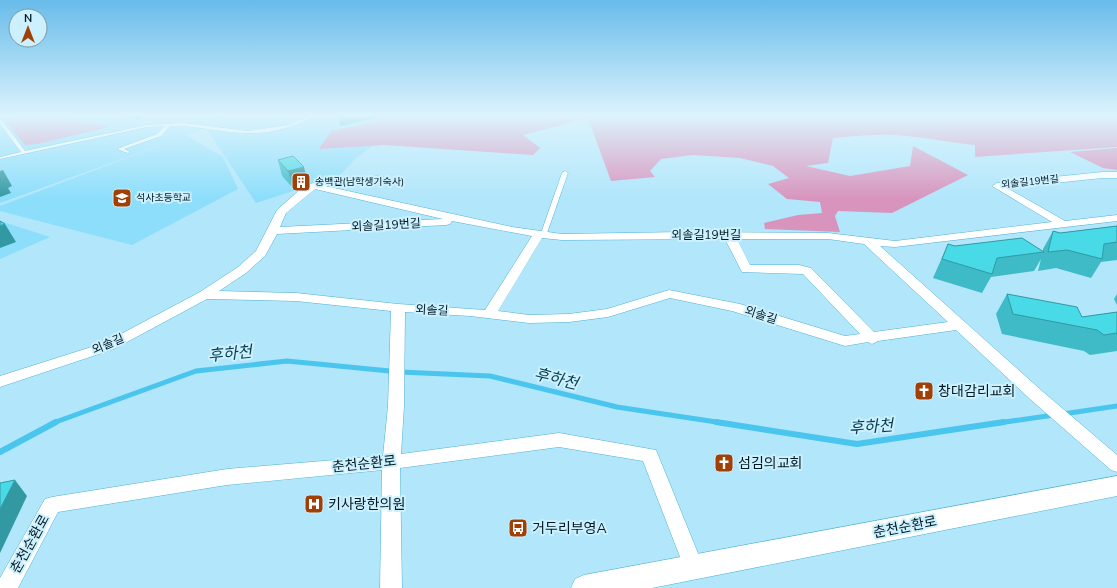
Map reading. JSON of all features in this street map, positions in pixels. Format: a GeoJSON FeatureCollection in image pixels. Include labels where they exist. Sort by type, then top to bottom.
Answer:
{"type":"FeatureCollection","features":[{"type":"Feature","properties":{"kind":"street","name":"외솔길19번길"},"geometry":{"type":"LineString","coordinates":[[1063,224],[997,186],[1102,175],[1117,175]]}},
{"type":"Feature","properties":{"kind":"street"},"geometry":{"type":"LineString","coordinates":[[206,295],[242,270],[261,253],[281,212],[308,188],[326,182],[381,179]]}},
{"type":"Feature","properties":{"kind":"street"},"geometry":{"type":"LineString","coordinates":[[314,186],[449,217]]}},
{"type":"Feature","properties":{"kind":"street","name":"외솔길19번길"},"geometry":{"type":"LineString","coordinates":[[273,231],[446,222],[449,217],[541,235],[562,237],[729,235],[828,236],[895,244],[1117,218]]}},
{"type":"Feature","properties":{"kind":"street"},"geometry":{"type":"LineString","coordinates":[[489,314],[541,235]]}},
{"type":"Feature","properties":{"kind":"street"},"geometry":{"type":"LineString","coordinates":[[729,235],[746,269],[799,269],[807,271],[872,338]]}},
{"type":"Feature","properties":{"kind":"street"},"geometry":{"type":"LineString","coordinates":[[868,241],[1036,395],[1117,465]]}},
{"type":"Feature","properties":{"kind":"street","name":"외솔길"},"geometry":{"type":"LineString","coordinates":[[0,382],[109,346],[206,295],[296,297],[398,308],[489,314],[529,319],[569,318],[608,313],[669,294],[735,307],[845,341],[959,325]]}},
{"type":"Feature","properties":{"kind":"street"},"geometry":{"type":"LineString","coordinates":[[391,588],[391,462],[396,406],[398,308]]}},
{"type":"Feature","properties":{"kind":"street","name":"춘천순환로"},"geometry":{"type":"LineString","coordinates":[[6,588],[52,505],[228,477],[391,462],[559,440],[650,455],[694,568]]}},
{"type":"Feature","properties":{"kind":"street","name":"춘천순환로"},"geometry":{"type":"LineString","coordinates":[[584,588],[1117,486]]}},
{"type":"Feature","properties":{"kind":"lane"},"geometry":{"type":"LineString","coordinates":[[17,143],[23,152]]}},
{"type":"Feature","properties":{"kind":"lane"},"geometry":{"type":"LineString","coordinates":[[0,158],[62,143]]}},
{"type":"Feature","properties":{"kind":"lane"},"geometry":{"type":"LineString","coordinates":[[128,152],[119,149],[135,143]]}},
{"type":"Feature","properties":{"kind":"lane"},"geometry":{"type":"LineString","coordinates":[[541,235],[564,173]]}},
{"type":"Feature","properties":{"kind":"shaded area"},"geometry":{"type":"Polygon","coordinates":[[[0,143],[165,143],[0,203],[0,143]]]}},
{"type":"Feature","properties":{"kind":"shaded area"},"geometry":{"type":"Polygon","coordinates":[[[24,143],[39,143],[37,144],[25,145],[24,143]]]}},
{"type":"Feature","properties":{"kind":"shaded area"},"geometry":{"type":"Polygon","coordinates":[[[166,143],[200,143],[223,157],[238,189],[132,245],[0,211],[0,206],[166,143]]]}},
{"type":"Feature","properties":{"kind":"shaded area"},"geometry":{"type":"Polygon","coordinates":[[[216,143],[376,143],[356,158],[339,176],[256,203],[216,143]]]}},
{"type":"Feature","properties":{"kind":"shaded area"},"geometry":{"type":"Polygon","coordinates":[[[323,143],[534,143],[540,148],[533,155],[384,145],[319,149],[323,143]]]}},
{"type":"Feature","properties":{"kind":"shaded area"},"geometry":{"type":"Polygon","coordinates":[[[597,143],[832,143],[828,163],[806,166],[850,176],[910,166],[913,146],[968,175],[892,213],[838,211],[835,216],[840,232],[765,229],[764,223],[798,215],[822,213],[820,202],[787,199],[768,184],[789,178],[773,166],[740,158],[693,155],[661,159],[650,171],[655,177],[611,181],[597,143]]]}},
{"type":"Feature","properties":{"kind":"shaded area"},"geometry":{"type":"Polygon","coordinates":[[[962,143],[1117,143],[1117,147],[975,157],[975,145],[962,143]]]}},
{"type":"Feature","properties":{"kind":"shaded area"},"geometry":{"type":"Polygon","coordinates":[[[1117,148],[1117,170],[1103,168],[1070,152],[1117,148]]]}},
{"type":"Feature","properties":{"kind":"shaded area"},"geometry":{"type":"Polygon","coordinates":[[[0,221],[50,237],[0,259],[0,221]]]}},
{"type":"Feature","properties":{"kind":"building"},"geometry":{"type":"Polygon","coordinates":[[[293,156],[304,167],[288,171],[278,160],[293,156]]]}},
{"type":"Feature","properties":{"kind":"building"},"geometry":{"type":"Polygon","coordinates":[[[0,221],[5,224],[0,226],[0,221]]]}},
{"type":"Feature","properties":{"kind":"building"},"geometry":{"type":"Polygon","coordinates":[[[1117,226],[1117,242],[1104,244],[1102,259],[1067,250],[1048,252],[1053,231],[1060,233],[1117,226]]]}},
{"type":"Feature","properties":{"kind":"building"},"geometry":{"type":"Polygon","coordinates":[[[1022,238],[1044,252],[997,258],[992,274],[942,259],[948,244],[955,246],[1022,238]]]}},
{"type":"Feature","properties":{"kind":"building"},"geometry":{"type":"Polygon","coordinates":[[[1007,294],[1077,307],[1082,317],[1117,312],[1117,333],[1104,335],[1097,330],[1013,314],[1007,294]]]}},
{"type":"Feature","properties":{"kind":"building"},"geometry":{"type":"Polygon","coordinates":[[[15,480],[0,509],[0,483],[15,480]]]}},
{"type":"Feature","properties":{"kind":"waterway","name":"후하천"},"geometry":{"type":"LineString","coordinates":[[53,423],[196,371],[287,361],[400,372],[490,376],[617,407],[723,423]]}},
{"type":"Feature","properties":{"kind":"waterway","name":"후하천"},"geometry":{"type":"LineString","coordinates":[[1063,414],[1117,406]]}},
{"type":"Feature","properties":{"kind":"waterway","name":"후하천"},"geometry":{"type":"LineString","coordinates":[[998,423],[1054,415]]}},
{"type":"Feature","properties":{"kind":"waterway","name":"후하천"},"geometry":{"type":"LineString","coordinates":[[0,452],[56,422]]}},
{"type":"Feature","properties":{"kind":"waterway","name":"후하천"},"geometry":{"type":"LineString","coordinates":[[716,422],[857,444],[1004,422]]}},
{"type":"Feature","properties":{"kind":"place","name":"송백관(남학생기숙사)"},"geometry":{"type":"Point","coordinates":[301,182]}},
{"type":"Feature","properties":{"kind":"place","name":"석사초등학교"},"geometry":{"type":"Point","coordinates":[122,198]}},
{"type":"Feature","properties":{"kind":"place","name":"창대감리교회"},"geometry":{"type":"Point","coordinates":[924,391]}},
{"type":"Feature","properties":{"kind":"place","name":"섬김의교회"},"geometry":{"type":"Point","coordinates":[724,463]}},
{"type":"Feature","properties":{"kind":"place","name":"키사랑한의원"},"geometry":{"type":"Point","coordinates":[314,504]}},
{"type":"Feature","properties":{"kind":"place","name":"거두리부영A"},"geometry":{"type":"Point","coordinates":[518,528]}}]}
